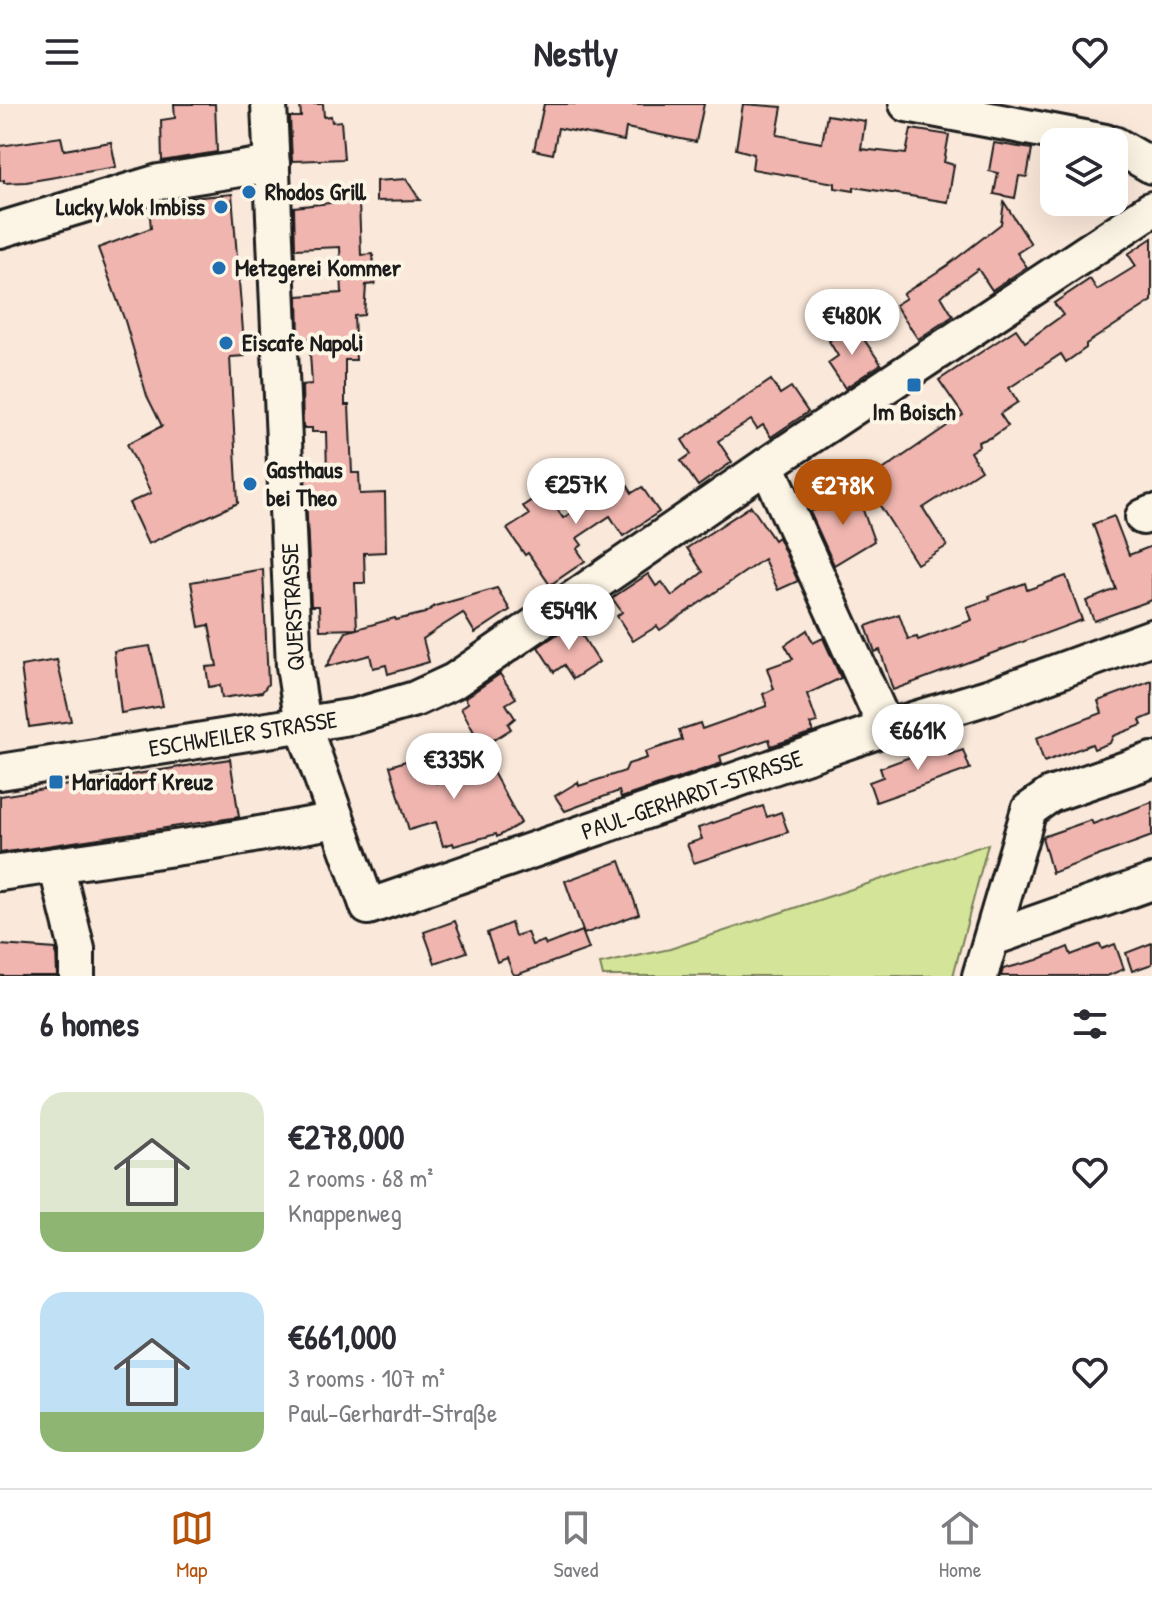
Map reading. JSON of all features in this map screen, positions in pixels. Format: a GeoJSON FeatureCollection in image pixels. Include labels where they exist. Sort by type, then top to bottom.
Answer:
{"type":"FeatureCollection","features":[{"type":"Feature","properties":{"kind":"street","name":"QUERSTRASSE"},"geometry":{"type":"LineString","coordinates":[[269,104],[294,666],[303,725],[368,907]]}},
{"type":"Feature","properties":{"kind":"street"},"geometry":{"type":"LineString","coordinates":[[907,104],[1040,130]]}},
{"type":"Feature","properties":{"kind":"street"},"geometry":{"type":"LineString","coordinates":[[1128,152],[1152,166]]}},
{"type":"Feature","properties":{"kind":"street"},"geometry":{"type":"LineString","coordinates":[[0,230],[159,182],[272,164]]}},
{"type":"Feature","properties":{"kind":"street","name":"ESCHWEILER STRASSE"},"geometry":{"type":"LineString","coordinates":[[0,772],[303,725],[386,709],[454,681],[767,465],[1152,209]]}},
{"type":"Feature","properties":{"kind":"street"},"geometry":{"type":"LineString","coordinates":[[767,465],[886,728]]}},
{"type":"Feature","properties":{"kind":"street","name":"PAUL-GERHARDT-STRASSE"},"geometry":{"type":"LineString","coordinates":[[368,907],[886,728],[991,696],[1152,637]]}},
{"type":"Feature","properties":{"kind":"street"},"geometry":{"type":"LineString","coordinates":[[980,976],[1029,810],[1050,795],[1152,760]]}},
{"type":"Feature","properties":{"kind":"street"},"geometry":{"type":"LineString","coordinates":[[0,873],[209,843],[337,820]]}},
{"type":"Feature","properties":{"kind":"street"},"geometry":{"type":"LineString","coordinates":[[56,865],[77,949],[77,976]]}},
{"type":"Feature","properties":{"kind":"street"},"geometry":{"type":"LineString","coordinates":[[993,938],[1152,882]]}},
{"type":"Feature","properties":{"kind":"green space"},"geometry":{"type":"Polygon","coordinates":[[[988,844],[953,976],[603,976],[600,964],[670,949],[988,844]]]}},
{"type":"Feature","properties":{"kind":"building"},"geometry":{"type":"Polygon","coordinates":[[[174,104],[215,104],[217,152],[162,161],[161,120],[175,118],[174,104]]]}},
{"type":"Feature","properties":{"kind":"building"},"geometry":{"type":"Polygon","coordinates":[[[300,104],[323,104],[324,117],[331,116],[332,122],[341,121],[344,159],[292,161],[290,117],[301,117],[300,104]]]}},
{"type":"Feature","properties":{"kind":"building"},"geometry":{"type":"Polygon","coordinates":[[[544,104],[704,104],[696,142],[626,128],[624,141],[558,128],[553,154],[534,150],[544,104]]]}},
{"type":"Feature","properties":{"kind":"building"},"geometry":{"type":"Polygon","coordinates":[[[743,104],[782,107],[777,135],[822,143],[827,115],[865,121],[861,149],[906,154],[911,129],[949,135],[944,162],[954,165],[948,202],[854,187],[854,191],[835,188],[835,183],[752,169],[754,154],[736,149],[743,104]]]}},
{"type":"Feature","properties":{"kind":"building"},"geometry":{"type":"Polygon","coordinates":[[[61,137],[64,150],[111,142],[116,167],[26,182],[0,181],[0,146],[61,137]]]}},
{"type":"Feature","properties":{"kind":"building"},"geometry":{"type":"Polygon","coordinates":[[[994,143],[1032,149],[1027,177],[1019,176],[1015,198],[994,194],[998,173],[989,171],[994,143]]]}},
{"type":"Feature","properties":{"kind":"building"},"geometry":{"type":"Polygon","coordinates":[[[406,179],[420,200],[376,201],[376,181],[406,179]]]}},
{"type":"Feature","properties":{"kind":"building"},"geometry":{"type":"Polygon","coordinates":[[[232,194],[245,356],[230,357],[238,503],[148,544],[129,503],[151,493],[127,444],[162,426],[147,396],[125,321],[98,248],[151,228],[149,206],[232,194]]]}},
{"type":"Feature","properties":{"kind":"building"},"geometry":{"type":"Polygon","coordinates":[[[359,202],[361,255],[373,254],[375,284],[366,285],[364,315],[354,316],[356,360],[345,360],[345,405],[349,405],[352,473],[359,473],[360,494],[385,493],[386,552],[364,553],[365,583],[355,583],[357,629],[320,630],[319,606],[311,606],[305,474],[327,473],[326,432],[303,428],[302,385],[312,384],[309,338],[299,339],[298,296],[342,293],[340,247],[295,249],[294,207],[359,202]]]}},
{"type":"Feature","properties":{"kind":"building"},"geometry":{"type":"Polygon","coordinates":[[[1004,202],[1031,244],[1017,253],[1027,267],[992,290],[978,269],[941,296],[953,316],[918,339],[895,305],[906,298],[903,294],[948,265],[1001,224],[1004,202]]]}},
{"type":"Feature","properties":{"kind":"building"},"geometry":{"type":"Polygon","coordinates":[[[1152,238],[1152,301],[1086,344],[1086,348],[1066,362],[1061,354],[1009,388],[1018,402],[1000,414],[1008,426],[978,442],[979,446],[970,452],[981,470],[923,508],[947,546],[917,564],[865,482],[963,415],[939,380],[1016,329],[1025,342],[1063,315],[1054,303],[1090,279],[1097,290],[1136,266],[1128,254],[1152,238]]]}},
{"type":"Feature","properties":{"kind":"building"},"geometry":{"type":"Polygon","coordinates":[[[850,325],[855,332],[858,331],[881,364],[845,388],[828,363],[838,356],[829,341],[850,325]]]}},
{"type":"Feature","properties":{"kind":"building"},"geometry":{"type":"Polygon","coordinates":[[[771,380],[780,394],[791,387],[808,412],[771,437],[763,425],[757,429],[751,420],[718,441],[732,462],[698,486],[681,461],[691,454],[682,440],[771,380]]]}},
{"type":"Feature","properties":{"kind":"building"},"geometry":{"type":"Polygon","coordinates":[[[623,478],[632,493],[642,487],[659,512],[623,536],[610,516],[577,538],[582,545],[577,549],[585,561],[550,585],[507,529],[529,515],[523,506],[545,491],[563,518],[623,478]]]}},
{"type":"Feature","properties":{"kind":"building"},"geometry":{"type":"Polygon","coordinates":[[[853,489],[874,541],[834,565],[810,512],[853,489]]]}},
{"type":"Feature","properties":{"kind":"building"},"geometry":{"type":"Polygon","coordinates":[[[751,506],[774,540],[778,537],[798,581],[778,590],[764,559],[660,630],[657,626],[633,641],[617,616],[622,612],[612,598],[648,574],[656,586],[662,582],[672,596],[703,572],[687,548],[751,506]]]}},
{"type":"Feature","properties":{"kind":"building"},"geometry":{"type":"Polygon","coordinates":[[[1114,516],[1129,555],[1152,546],[1152,600],[1094,621],[1086,601],[1116,589],[1093,524],[1114,516]]]}},
{"type":"Feature","properties":{"kind":"building"},"geometry":{"type":"Polygon","coordinates":[[[263,569],[268,684],[262,692],[222,698],[220,685],[209,687],[206,667],[217,666],[209,625],[199,627],[191,582],[263,569]]]}},
{"type":"Feature","properties":{"kind":"building"},"geometry":{"type":"Polygon","coordinates":[[[1066,576],[1082,620],[893,690],[880,650],[875,652],[866,626],[899,614],[908,639],[917,637],[918,640],[972,620],[967,607],[990,599],[989,596],[1025,583],[1027,590],[1066,576]]]}},
{"type":"Feature","properties":{"kind":"building"},"geometry":{"type":"Polygon","coordinates":[[[497,588],[510,610],[475,633],[463,613],[442,626],[423,639],[429,662],[388,674],[386,665],[373,668],[370,655],[326,667],[346,632],[425,613],[435,606],[497,588]]]}},
{"type":"Feature","properties":{"kind":"building"},"geometry":{"type":"Polygon","coordinates":[[[574,623],[599,662],[573,679],[564,665],[554,672],[538,647],[574,623]]]}},
{"type":"Feature","properties":{"kind":"building"},"geometry":{"type":"Polygon","coordinates":[[[807,630],[813,643],[823,638],[841,678],[807,694],[817,722],[810,724],[813,732],[771,746],[769,739],[720,756],[722,763],[621,798],[619,791],[565,811],[555,796],[578,782],[579,786],[625,771],[628,764],[647,758],[645,752],[682,740],[679,730],[700,723],[702,729],[767,706],[763,694],[774,689],[767,668],[793,659],[785,645],[807,630]]]}},
{"type":"Feature","properties":{"kind":"building"},"geometry":{"type":"Polygon","coordinates":[[[150,646],[163,706],[121,713],[114,651],[150,646]]]}},
{"type":"Feature","properties":{"kind":"building"},"geometry":{"type":"Polygon","coordinates":[[[57,660],[71,721],[29,727],[21,666],[57,660]]]}},
{"type":"Feature","properties":{"kind":"building"},"geometry":{"type":"Polygon","coordinates":[[[500,674],[516,698],[506,704],[515,718],[508,724],[511,729],[482,747],[461,708],[468,703],[465,698],[500,674]]]}},
{"type":"Feature","properties":{"kind":"building"},"geometry":{"type":"Polygon","coordinates":[[[1152,681],[1152,715],[1140,720],[1142,725],[1113,736],[1110,743],[1094,749],[1092,744],[1044,762],[1036,738],[1102,713],[1098,701],[1152,681]]]}},
{"type":"Feature","properties":{"kind":"building"},"geometry":{"type":"Polygon","coordinates":[[[945,744],[949,755],[963,750],[970,769],[876,802],[869,782],[883,777],[880,768],[945,744]]]}},
{"type":"Feature","properties":{"kind":"building"},"geometry":{"type":"Polygon","coordinates":[[[425,755],[436,783],[484,756],[521,823],[497,837],[496,834],[454,846],[453,843],[443,846],[436,822],[409,830],[390,766],[425,755]]]}},
{"type":"Feature","properties":{"kind":"building"},"geometry":{"type":"Polygon","coordinates":[[[230,759],[239,817],[0,853],[0,796],[230,759]]]}},
{"type":"Feature","properties":{"kind":"building"},"geometry":{"type":"Polygon","coordinates":[[[1152,802],[1152,836],[1052,873],[1042,837],[1091,820],[1093,824],[1152,802]]]}},
{"type":"Feature","properties":{"kind":"building"},"geometry":{"type":"Polygon","coordinates":[[[763,806],[767,817],[781,812],[788,832],[694,863],[687,844],[702,839],[698,828],[763,806]]]}},
{"type":"Feature","properties":{"kind":"building"},"geometry":{"type":"Polygon","coordinates":[[[620,861],[639,914],[584,934],[565,881],[620,861]]]}},
{"type":"Feature","properties":{"kind":"building"},"geometry":{"type":"Polygon","coordinates":[[[455,921],[467,952],[435,963],[424,932],[455,921]]]}},
{"type":"Feature","properties":{"kind":"building"},"geometry":{"type":"Polygon","coordinates":[[[511,923],[515,936],[527,932],[532,945],[544,941],[546,945],[582,931],[589,949],[513,974],[507,958],[497,962],[487,933],[511,923]]]}},
{"type":"Feature","properties":{"kind":"building"},"geometry":{"type":"Polygon","coordinates":[[[1152,943],[1152,964],[1132,971],[1126,953],[1152,943]]]}},
{"type":"Feature","properties":{"kind":"building"},"geometry":{"type":"Polygon","coordinates":[[[1100,944],[1102,949],[1115,944],[1124,969],[1107,976],[1001,976],[1003,969],[1068,947],[1071,955],[1100,944]]]}},
{"type":"Feature","properties":{"kind":"building"},"geometry":{"type":"Polygon","coordinates":[[[0,945],[56,949],[57,976],[0,976],[0,945]]]}},
{"type":"Feature","properties":{"kind":"place","name":"Rhodos Grill"},"geometry":{"type":"Point","coordinates":[249,192]}},
{"type":"Feature","properties":{"kind":"place","name":"Lucky Wok Imbiss"},"geometry":{"type":"Point","coordinates":[221,207]}},
{"type":"Feature","properties":{"kind":"place","name":"Metzgerei Kommer"},"geometry":{"type":"Point","coordinates":[219,268]}},
{"type":"Feature","properties":{"kind":"place","name":"Eiscafe Napoli"},"geometry":{"type":"Point","coordinates":[226,343]}},
{"type":"Feature","properties":{"kind":"place","name":"Im Boisch"},"geometry":{"type":"Point","coordinates":[914,385]}},
{"type":"Feature","properties":{"kind":"place","name":"Gasthaus bei Theo"},"geometry":{"type":"Point","coordinates":[250,484]}},
{"type":"Feature","properties":{"kind":"place","name":"Mariadorf Kreuz"},"geometry":{"type":"Point","coordinates":[56,782]}}]}
